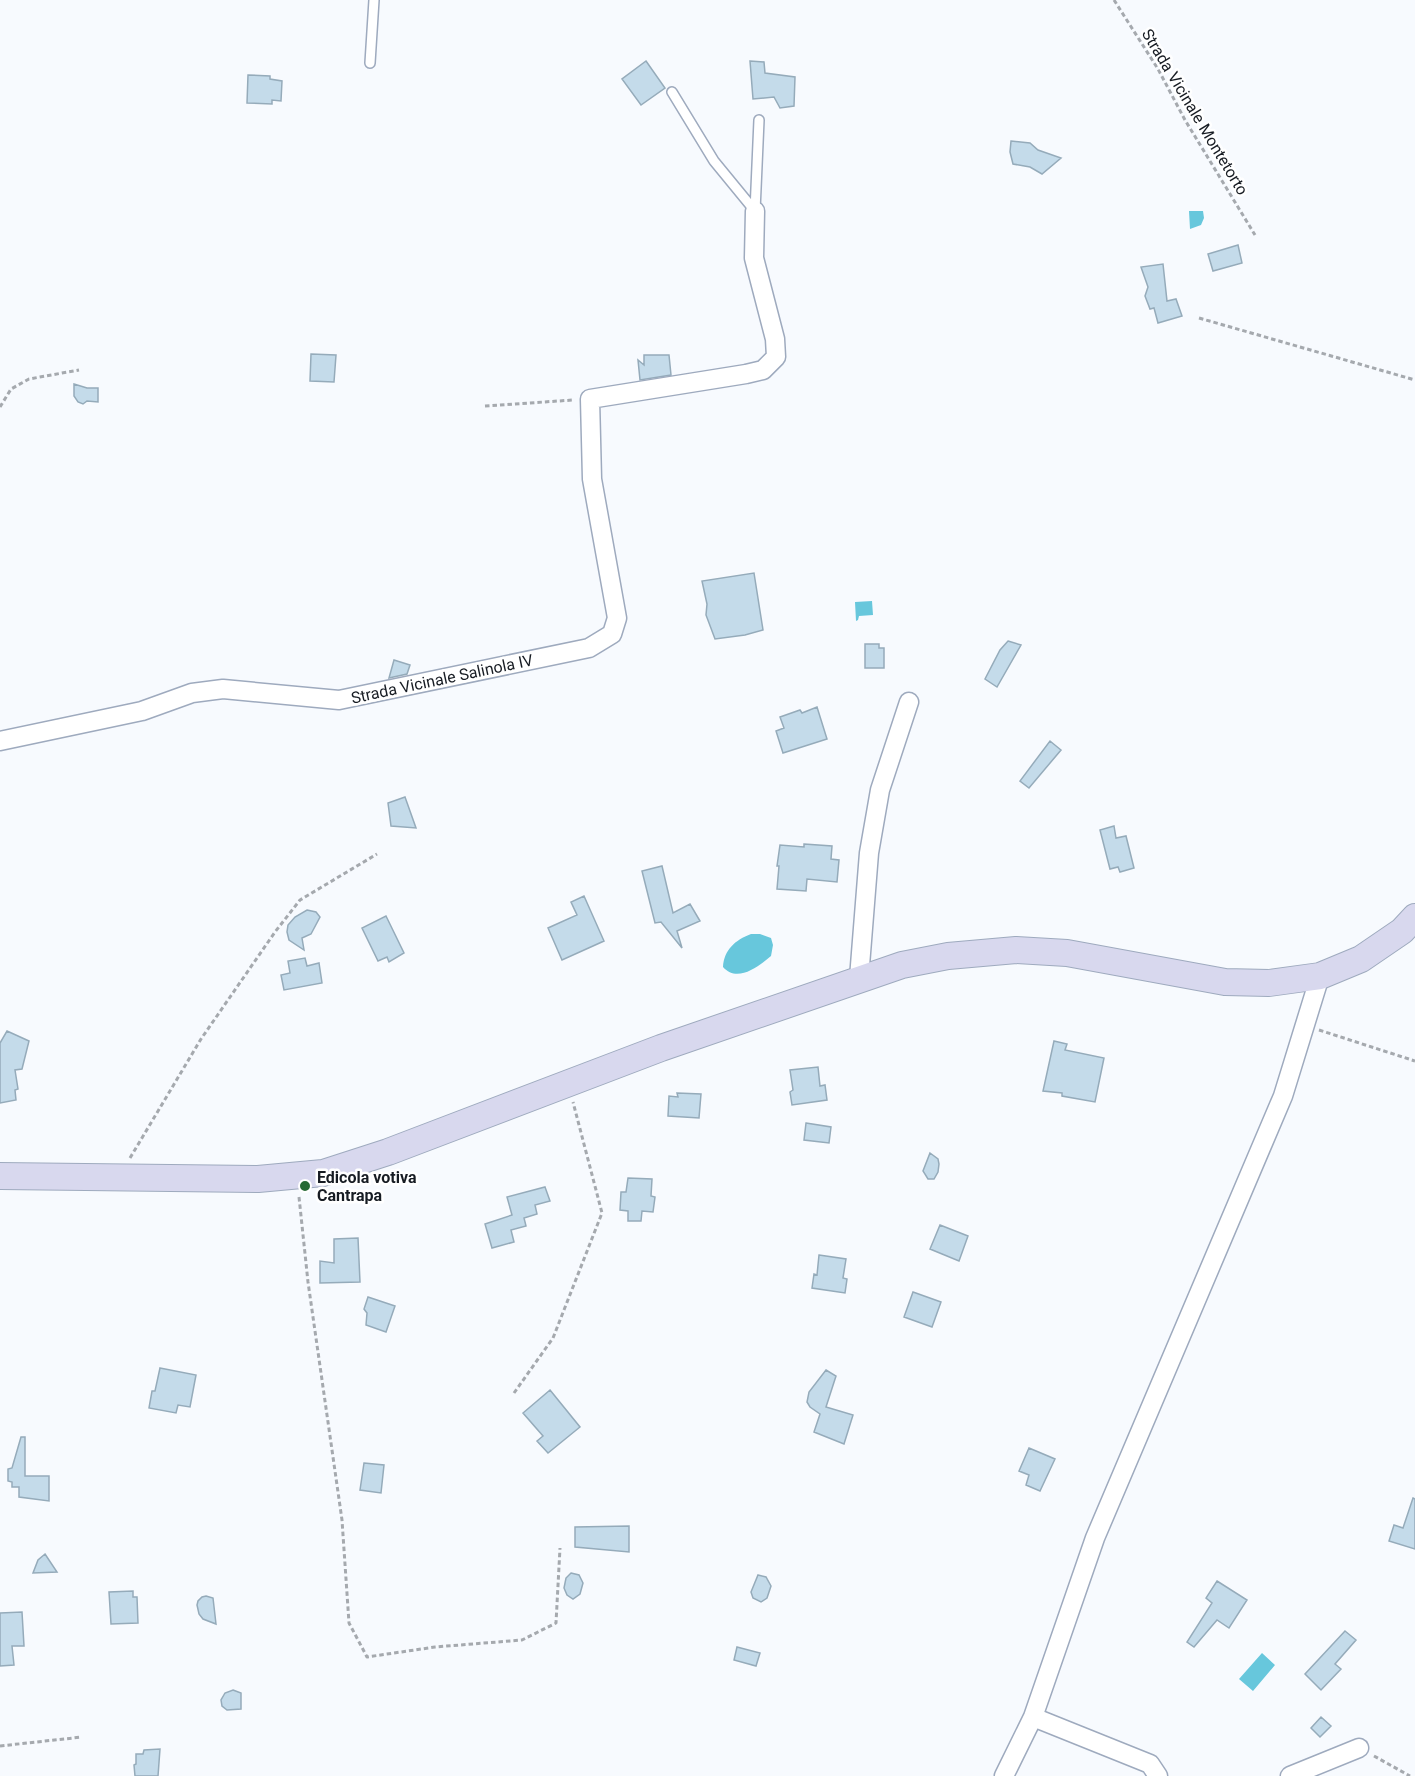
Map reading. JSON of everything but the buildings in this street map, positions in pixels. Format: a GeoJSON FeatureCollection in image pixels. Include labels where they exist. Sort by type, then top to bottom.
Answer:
{"type":"FeatureCollection","features":[{"type":"Feature","properties":{"kind":"main road"},"geometry":{"type":"LineString","coordinates":[[0,1176],[258,1179],[322,1173],[388,1152],[568,1083],[902,965],[948,956],[1016,950],[1067,953],[1225,982],[1269,983],[1320,976],[1361,959],[1402,931],[1415,917]]}},
{"type":"Feature","properties":{"kind":"street"},"geometry":{"type":"LineString","coordinates":[[590,399],[746,374],[763,370],[776,357],[775,339],[754,258],[755,211]]}},
{"type":"Feature","properties":{"kind":"street","name":"Strada Vicinale Salinola IV"},"geometry":{"type":"LineString","coordinates":[[0,741],[142,711],[192,693],[223,689],[339,700],[589,648],[612,634],[617,618],[592,479],[590,399]]}},
{"type":"Feature","properties":{"kind":"street"},"geometry":{"type":"LineString","coordinates":[[860,978],[869,853],[880,790],[909,702]]}},
{"type":"Feature","properties":{"kind":"street"},"geometry":{"type":"LineString","coordinates":[[1004,1776],[1033,1717],[1095,1538],[1283,1096],[1320,976]]}},
{"type":"Feature","properties":{"kind":"street"},"geometry":{"type":"LineString","coordinates":[[1033,1717],[1150,1764],[1158,1776]]}},
{"type":"Feature","properties":{"kind":"street"},"geometry":{"type":"LineString","coordinates":[[1290,1776],[1359,1748]]}},
{"type":"Feature","properties":{"kind":"lane"},"geometry":{"type":"LineString","coordinates":[[370,63],[374,0]]}},
{"type":"Feature","properties":{"kind":"lane"},"geometry":{"type":"LineString","coordinates":[[672,92],[714,161],[755,211]]}},
{"type":"Feature","properties":{"kind":"lane"},"geometry":{"type":"LineString","coordinates":[[755,211],[759,120]]}},
{"type":"Feature","properties":{"kind":"path","name":"Strada Vicinale Montetorto"},"geometry":{"type":"LineString","coordinates":[[1114,0],[1158,69],[1185,120],[1255,236]]}},
{"type":"Feature","properties":{"kind":"path"},"geometry":{"type":"LineString","coordinates":[[1199,318],[1415,380]]}},
{"type":"Feature","properties":{"kind":"path"},"geometry":{"type":"LineString","coordinates":[[0,407],[11,389],[29,379],[79,370]]}},
{"type":"Feature","properties":{"kind":"path"},"geometry":{"type":"LineString","coordinates":[[485,406],[590,399]]}},
{"type":"Feature","properties":{"kind":"path"},"geometry":{"type":"LineString","coordinates":[[118,1177],[201,1039],[300,900],[377,854]]}},
{"type":"Feature","properties":{"kind":"path"},"geometry":{"type":"LineString","coordinates":[[1306,1026],[1415,1061]]}},
{"type":"Feature","properties":{"kind":"path"},"geometry":{"type":"LineString","coordinates":[[514,1393],[553,1338],[602,1213],[568,1083]]}},
{"type":"Feature","properties":{"kind":"path"},"geometry":{"type":"LineString","coordinates":[[302,1175],[298,1202],[342,1520],[349,1623],[367,1657],[435,1647],[522,1640],[556,1623],[560,1548]]}},
{"type":"Feature","properties":{"kind":"path"},"geometry":{"type":"LineString","coordinates":[[0,1746],[82,1737]]}},
{"type":"Feature","properties":{"kind":"path"},"geometry":{"type":"LineString","coordinates":[[1359,1748],[1410,1776]]}},
{"type":"Feature","properties":{"kind":"water"},"geometry":{"type":"Polygon","coordinates":[[[1189,211],[1203,211],[1204,218],[1201,225],[1190,229],[1189,211]]]}},
{"type":"Feature","properties":{"kind":"water"},"geometry":{"type":"Polygon","coordinates":[[[872,601],[873,615],[859,616],[856,621],[855,602],[872,601]]]}},
{"type":"Feature","properties":{"kind":"water"},"geometry":{"type":"Polygon","coordinates":[[[751,934],[771,938],[773,945],[771,956],[747,972],[735,974],[729,972],[723,967],[728,951],[740,939],[751,934]]]}},
{"type":"Feature","properties":{"kind":"water"},"geometry":{"type":"Polygon","coordinates":[[[1262,1653],[1275,1665],[1253,1691],[1239,1679],[1262,1653]]]}},
{"type":"Feature","properties":{"kind":"place","name":"Edicola votiva Cantrapa"},"geometry":{"type":"Point","coordinates":[305,1186]}}]}
